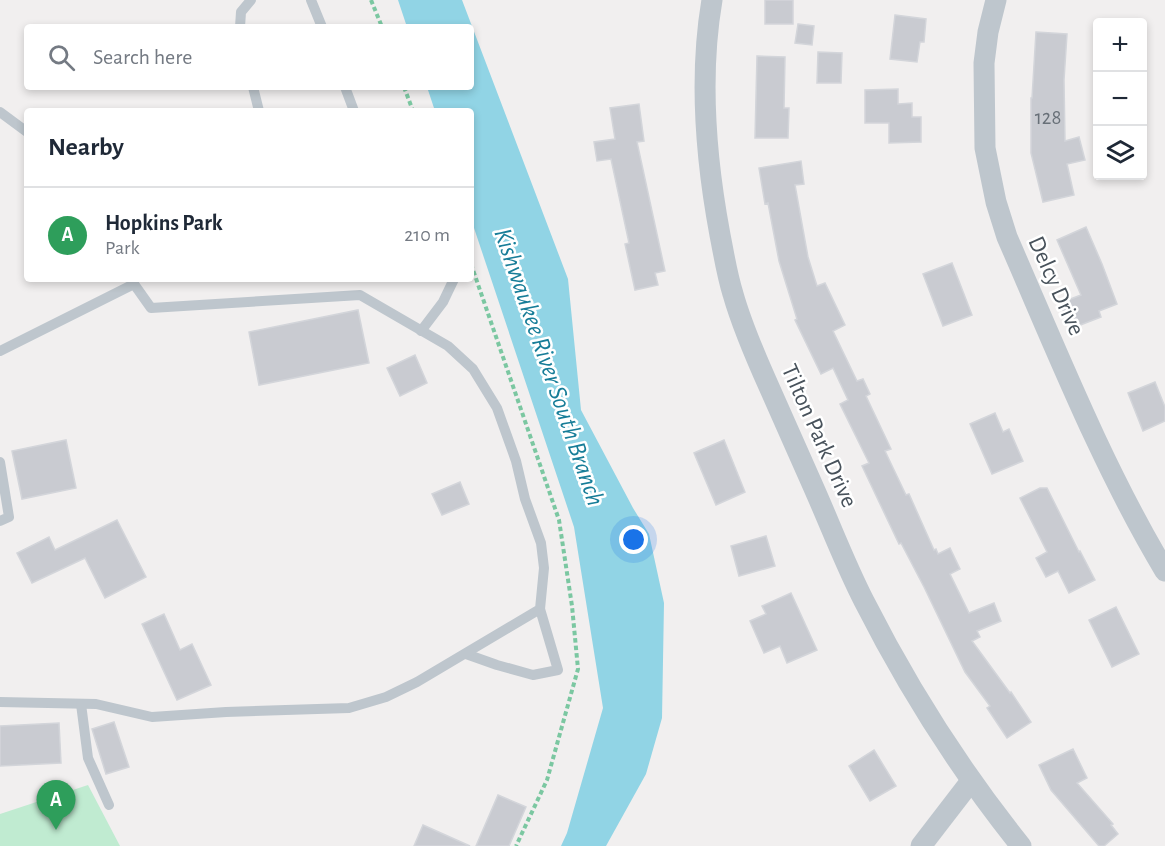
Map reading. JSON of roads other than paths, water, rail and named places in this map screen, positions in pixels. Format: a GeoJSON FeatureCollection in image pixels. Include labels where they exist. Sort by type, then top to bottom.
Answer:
{"type":"FeatureCollection","features":[{"type":"Feature","properties":{"kind":"street","name":"Tilton Park Drive"},"geometry":{"type":"LineString","coordinates":[[712,0],[705,106],[714,206],[733,296],[753,351],[863,599],[894,659],[927,716],[971,781],[1021,846]]}},
{"type":"Feature","properties":{"kind":"street","name":"Delcy Drive"},"geometry":{"type":"LineString","coordinates":[[996,0],[988,32],[984,63],[985,148],[996,202],[1007,237],[1105,459],[1165,571]]}},
{"type":"Feature","properties":{"kind":"street"},"geometry":{"type":"LineString","coordinates":[[921,846],[971,781]]}},
{"type":"Feature","properties":{"kind":"lane"},"geometry":{"type":"LineString","coordinates":[[240,24],[241,12],[251,0]]}},
{"type":"Feature","properties":{"kind":"lane"},"geometry":{"type":"LineString","coordinates":[[311,0],[321,24]]}},
{"type":"Feature","properties":{"kind":"lane"},"geometry":{"type":"LineString","coordinates":[[254,90],[258,108]]}},
{"type":"Feature","properties":{"kind":"lane"},"geometry":{"type":"LineString","coordinates":[[346,90],[353,108]]}},
{"type":"Feature","properties":{"kind":"lane"},"geometry":{"type":"LineString","coordinates":[[0,112],[24,130]]}},
{"type":"Feature","properties":{"kind":"lane"},"geometry":{"type":"LineString","coordinates":[[0,351],[134,282],[151,308],[360,295],[448,346],[473,369],[497,408],[516,461],[525,499],[541,543],[544,568],[540,609],[558,670],[533,675],[466,654]]}},
{"type":"Feature","properties":{"kind":"lane"},"geometry":{"type":"LineString","coordinates":[[421,331],[443,302],[453,282]]}},
{"type":"Feature","properties":{"kind":"lane"},"geometry":{"type":"LineString","coordinates":[[0,462],[1,485],[9,517],[0,521]]}},
{"type":"Feature","properties":{"kind":"lane"},"geometry":{"type":"LineString","coordinates":[[0,702],[96,704],[152,717],[349,708],[386,697],[417,682],[540,609]]}},
{"type":"Feature","properties":{"kind":"lane"},"geometry":{"type":"LineString","coordinates":[[81,704],[88,758],[109,805]]}},
{"type":"Feature","properties":{"kind":"water"},"geometry":{"type":"Polygon","coordinates":[[[398,0],[462,0],[471,24],[406,24],[398,0]]]}},
{"type":"Feature","properties":{"kind":"water","name":"Kishwaukee River South Branch"},"geometry":{"type":"Polygon","coordinates":[[[474,32],[568,279],[581,410],[649,534],[664,603],[662,718],[646,774],[606,846],[561,846],[567,833],[603,708],[574,527],[474,228],[474,108],[434,108],[428,90],[474,90],[474,32]]]}},
{"type":"Feature","properties":{"kind":"place","name":"Hopkins Park"},"geometry":{"type":"Point","coordinates":[56,830]}}]}
